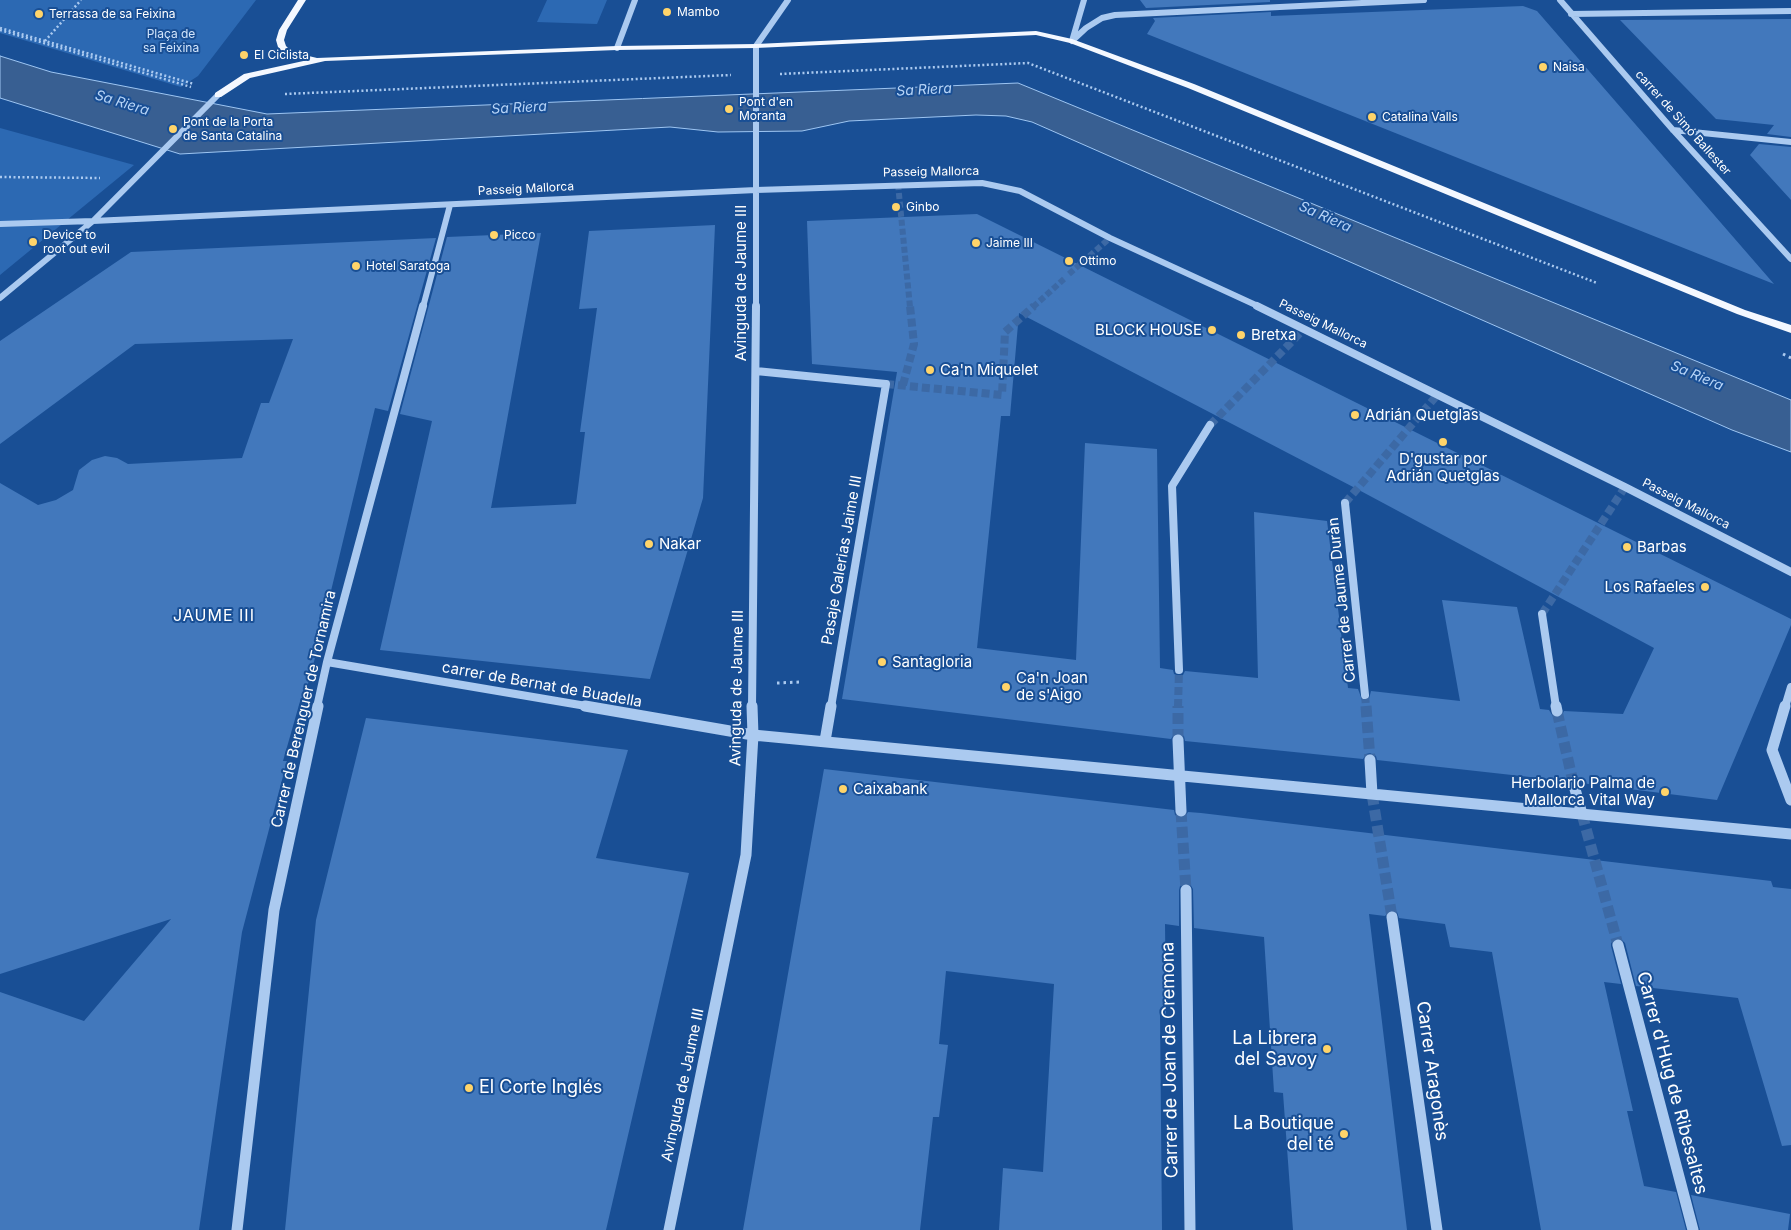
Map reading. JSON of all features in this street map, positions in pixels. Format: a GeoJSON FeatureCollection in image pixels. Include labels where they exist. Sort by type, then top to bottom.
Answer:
{"type":"FeatureCollection","features":[{"type":"Feature","properties":{"kind":"main road"},"geometry":{"type":"LineString","coordinates":[[302,0],[283,30],[280,40],[282,47],[289,54],[305,59],[617,48],[756,46],[1021,32],[1036,33],[1072,41],[1191,86],[1741,312],[1791,329]]}},
{"type":"Feature","properties":{"kind":"main road"},"geometry":{"type":"LineString","coordinates":[[218,95],[247,76],[325,59]]}},
{"type":"Feature","properties":{"kind":"street"},"geometry":{"type":"LineString","coordinates":[[617,48],[635,0]]}},
{"type":"Feature","properties":{"kind":"street"},"geometry":{"type":"LineString","coordinates":[[756,75],[756,46],[788,0]]}},
{"type":"Feature","properties":{"kind":"street"},"geometry":{"type":"LineString","coordinates":[[1072,41],[1084,0]]}},
{"type":"Feature","properties":{"kind":"street"},"geometry":{"type":"LineString","coordinates":[[1072,41],[1102,18],[1115,15],[1424,0]]}},
{"type":"Feature","properties":{"kind":"street","name":"carrer de Simó Ballester"},"geometry":{"type":"LineString","coordinates":[[1560,0],[1673,130],[1791,259]]}},
{"type":"Feature","properties":{"kind":"street"},"geometry":{"type":"LineString","coordinates":[[1571,14],[1791,12]]}},
{"type":"Feature","properties":{"kind":"street","name":"Avinguda de Jaume III"},"geometry":{"type":"LineString","coordinates":[[669,1230],[746,855],[753,735],[751,684],[756,371],[756,75]]}},
{"type":"Feature","properties":{"kind":"street"},"geometry":{"type":"LineString","coordinates":[[0,298],[93,221],[218,95]]}},
{"type":"Feature","properties":{"kind":"street"},"geometry":{"type":"LineString","coordinates":[[1673,130],[1791,142]]}},
{"type":"Feature","properties":{"kind":"street","name":"Passeig Mallorca"},"geometry":{"type":"LineString","coordinates":[[93,221],[756,190],[982,183],[1020,191],[1110,238],[1305,328],[1791,572]]}},
{"type":"Feature","properties":{"kind":"street","name":"Carrer de Berenguer de Tornamira"},"geometry":{"type":"LineString","coordinates":[[238,1230],[274,910],[327,662],[450,205]]}},
{"type":"Feature","properties":{"kind":"street"},"geometry":{"type":"LineString","coordinates":[[0,224],[93,221]]}},
{"type":"Feature","properties":{"kind":"street","name":"Pasaje Galerias Jaime III"},"geometry":{"type":"LineString","coordinates":[[756,371],[886,384],[825,741]]}},
{"type":"Feature","properties":{"kind":"street"},"geometry":{"type":"LineString","coordinates":[[1179,670],[1172,486],[1210,425]]}},
{"type":"Feature","properties":{"kind":"street","name":"Carrer de Jaume Duràn"},"geometry":{"type":"LineString","coordinates":[[1345,503],[1365,695]]}},
{"type":"Feature","properties":{"kind":"street"},"geometry":{"type":"LineString","coordinates":[[1542,614],[1557,710]]}},
{"type":"Feature","properties":{"kind":"street","name":"carrer de Bernat de Buadella"},"geometry":{"type":"LineString","coordinates":[[327,662],[753,735],[1791,834]]}},
{"type":"Feature","properties":{"kind":"street"},"geometry":{"type":"LineString","coordinates":[[1791,687],[1772,750],[1791,800]]}},
{"type":"Feature","properties":{"kind":"street"},"geometry":{"type":"LineString","coordinates":[[1178,740],[1178,776],[1181,811]]}},
{"type":"Feature","properties":{"kind":"street"},"geometry":{"type":"LineString","coordinates":[[1370,760],[1372,794]]}},
{"type":"Feature","properties":{"kind":"street"},"geometry":{"type":"LineString","coordinates":[[1573,782],[1582,814]]}},
{"type":"Feature","properties":{"kind":"street","name":"Carrer de Joan de Cremona"},"geometry":{"type":"LineString","coordinates":[[1186,890],[1190,1230]]}},
{"type":"Feature","properties":{"kind":"street","name":"Carrer Aragonès"},"geometry":{"type":"LineString","coordinates":[[1392,917],[1438,1230]]}},
{"type":"Feature","properties":{"kind":"street","name":"Carrer d'Hug de Ribesaltes"},"geometry":{"type":"LineString","coordinates":[[1618,945],[1693,1230]]}},
{"type":"Feature","properties":{"kind":"path"},"geometry":{"type":"LineString","coordinates":[[44,42],[82,0]]}},
{"type":"Feature","properties":{"kind":"path"},"geometry":{"type":"LineString","coordinates":[[0,29],[187,82],[218,95]]}},
{"type":"Feature","properties":{"kind":"path"},"geometry":{"type":"LineString","coordinates":[[285,94],[1028,63],[1605,286]]}},
{"type":"Feature","properties":{"kind":"path"},"geometry":{"type":"LineString","coordinates":[[0,177],[136,179]]}},
{"type":"Feature","properties":{"kind":"path"},"geometry":{"type":"LineString","coordinates":[[1782,354],[1791,358]]}},
{"type":"Feature","properties":{"kind":"green space","name":"Plaça de sa Feixina"},"geometry":{"type":"Polygon","coordinates":[[[0,0],[256,0],[198,76],[181,87],[0,33],[0,0]]]}},
{"type":"Feature","properties":{"kind":"green space"},"geometry":{"type":"Polygon","coordinates":[[[547,0],[607,0],[597,24],[537,22],[547,0]]]}},
{"type":"Feature","properties":{"kind":"green space"},"geometry":{"type":"Polygon","coordinates":[[[0,128],[134,165],[0,275],[0,128]]]}},
{"type":"Feature","properties":{"kind":"water","name":"Sa Riera"},"geometry":{"type":"Polygon","coordinates":[[[0,56],[51,72],[267,114],[1018,83],[1791,400],[1791,452],[1732,430],[1032,122],[1006,116],[976,115],[849,121],[802,131],[718,132],[670,127],[180,154],[0,98],[0,56]]]}},
{"type":"Feature","properties":{"kind":"building"},"geometry":{"type":"Polygon","coordinates":[[[1140,0],[1270,0],[1270,2],[1146,8],[1140,0]]]}},
{"type":"Feature","properties":{"kind":"building"},"geometry":{"type":"Polygon","coordinates":[[[1523,6],[1537,11],[1774,284],[1147,34],[1155,21],[1153,18],[1271,12],[1271,16],[1523,6]]]}},
{"type":"Feature","properties":{"kind":"building"},"geometry":{"type":"Polygon","coordinates":[[[1791,19],[1791,137],[1767,134],[1774,125],[1716,119],[1620,20],[1791,19]]]}},
{"type":"Feature","properties":{"kind":"building"},"geometry":{"type":"Polygon","coordinates":[[[1759,144],[1791,147],[1791,200],[1750,155],[1759,144]]]}},
{"type":"Feature","properties":{"kind":"building"},"geometry":{"type":"Polygon","coordinates":[[[977,214],[1791,619],[1791,625],[1717,800],[1581,783],[1578,777],[1574,775],[1568,777],[1566,781],[1377,760],[1376,756],[1370,753],[1366,754],[1363,759],[1185,741],[1184,736],[1178,733],[1174,734],[1171,739],[842,699],[897,372],[812,364],[807,221],[977,214]],[[1019,313],[1010,416],[1001,416],[977,648],[1076,660],[1085,443],[1157,449],[1160,668],[1173,670],[1174,674],[1179,676],[1183,675],[1185,671],[1258,678],[1254,512],[1327,521],[1348,688],[1358,689],[1362,700],[1369,699],[1371,691],[1460,701],[1442,600],[1517,607],[1540,709],[1549,710],[1554,718],[1561,717],[1564,711],[1623,714],[1654,648],[1357,489],[1019,313]]]}},
{"type":"Feature","properties":{"kind":"building"},"geometry":{"type":"Polygon","coordinates":[[[715,225],[703,498],[650,679],[380,650],[432,421],[400,414],[447,237],[541,233],[491,508],[576,504],[585,432],[580,432],[597,308],[579,309],[589,231],[715,225]]]}},
{"type":"Feature","properties":{"kind":"building"},"geometry":{"type":"Polygon","coordinates":[[[436,238],[388,411],[375,408],[311,674],[304,697],[301,698],[283,761],[287,761],[242,932],[199,1230],[0,1230],[0,992],[84,1021],[171,919],[0,974],[0,483],[38,505],[56,500],[73,490],[79,470],[92,460],[105,456],[117,458],[128,464],[242,458],[261,403],[269,403],[293,339],[135,344],[0,444],[0,341],[131,252],[436,238]]]}},
{"type":"Feature","properties":{"kind":"building","name":"El Corte Inglés"},"geometry":{"type":"Polygon","coordinates":[[[366,718],[628,750],[596,858],[689,873],[606,1230],[285,1230],[316,920],[366,718]]]}},
{"type":"Feature","properties":{"kind":"building"},"geometry":{"type":"Polygon","coordinates":[[[824,769],[1174,810],[1175,815],[1181,818],[1185,817],[1188,812],[1201,813],[1771,881],[1773,887],[1791,889],[1791,1145],[1782,1146],[1738,998],[1636,986],[1625,943],[1620,938],[1616,938],[1611,943],[1611,946],[1621,984],[1604,982],[1633,1111],[1627,1111],[1644,1186],[1676,1192],[1686,1230],[1541,1230],[1492,952],[1450,947],[1445,924],[1399,918],[1397,912],[1390,910],[1385,916],[1369,914],[1407,1230],[1293,1230],[1283,1093],[1274,1092],[1264,937],[1194,928],[1193,889],[1190,884],[1185,883],[1180,886],[1179,890],[1179,926],[1165,924],[1166,1015],[1160,1014],[1162,1230],[999,1230],[1003,1168],[1043,1172],[1054,984],[946,971],[939,1044],[948,1045],[939,1117],[933,1117],[920,1230],[743,1230],[824,769]]]}},
{"type":"Feature","properties":{"kind":"building"},"geometry":{"type":"Polygon","coordinates":[[[1691,1195],[1790,1214],[1788,1230],[1700,1230],[1691,1195]]]}},
{"type":"Feature","properties":{"kind":"tunnel"},"geometry":{"type":"LineString","coordinates":[[898,184],[910,307]]}},
{"type":"Feature","properties":{"kind":"tunnel"},"geometry":{"type":"LineString","coordinates":[[1069,274],[1110,238]]}},
{"type":"Feature","properties":{"kind":"tunnel"},"geometry":{"type":"LineString","coordinates":[[1033,307],[1064,279]]}},
{"type":"Feature","properties":{"kind":"tunnel"},"geometry":{"type":"LineString","coordinates":[[903,385],[914,344],[910,306]]}},
{"type":"Feature","properties":{"kind":"tunnel"},"geometry":{"type":"LineString","coordinates":[[886,384],[1002,395],[1005,332],[1034,306]]}},
{"type":"Feature","properties":{"kind":"tunnel"},"geometry":{"type":"LineString","coordinates":[[1210,425],[1305,328]]}},
{"type":"Feature","properties":{"kind":"tunnel"},"geometry":{"type":"LineString","coordinates":[[1345,503],[1438,394]]}},
{"type":"Feature","properties":{"kind":"tunnel"},"geometry":{"type":"LineString","coordinates":[[1542,614],[1625,487]]}},
{"type":"Feature","properties":{"kind":"tunnel"},"geometry":{"type":"LineString","coordinates":[[1178,707],[1179,670]]}},
{"type":"Feature","properties":{"kind":"tunnel"},"geometry":{"type":"LineString","coordinates":[[1365,695],[1366,707]]}},
{"type":"Feature","properties":{"kind":"tunnel"},"geometry":{"type":"LineString","coordinates":[[1366,706],[1370,760]]}},
{"type":"Feature","properties":{"kind":"tunnel"},"geometry":{"type":"LineString","coordinates":[[1178,707],[1178,740]]}},
{"type":"Feature","properties":{"kind":"tunnel"},"geometry":{"type":"LineString","coordinates":[[1557,711],[1573,782]]}},
{"type":"Feature","properties":{"kind":"tunnel"},"geometry":{"type":"LineString","coordinates":[[1372,794],[1392,917]]}},
{"type":"Feature","properties":{"kind":"tunnel"},"geometry":{"type":"LineString","coordinates":[[1181,811],[1186,890]]}},
{"type":"Feature","properties":{"kind":"tunnel"},"geometry":{"type":"LineString","coordinates":[[1582,814],[1618,945]]}},
{"type":"Feature","properties":{"kind":"place","name":"Mambo"},"geometry":{"type":"Point","coordinates":[667,12]}},
{"type":"Feature","properties":{"kind":"place","name":"Terrassa de sa Feixina"},"geometry":{"type":"Point","coordinates":[39,14]}},
{"type":"Feature","properties":{"kind":"place","name":"El Ciclista"},"geometry":{"type":"Point","coordinates":[244,55]}},
{"type":"Feature","properties":{"kind":"place","name":"Naisa"},"geometry":{"type":"Point","coordinates":[1543,67]}},
{"type":"Feature","properties":{"kind":"place","name":"Pont d'en Moranta"},"geometry":{"type":"Point","coordinates":[729,109]}},
{"type":"Feature","properties":{"kind":"place","name":"Catalina Valls"},"geometry":{"type":"Point","coordinates":[1372,117]}},
{"type":"Feature","properties":{"kind":"place","name":"Pont de la Porta de Santa Catalina"},"geometry":{"type":"Point","coordinates":[173,129]}},
{"type":"Feature","properties":{"kind":"place","name":"Ginbo"},"geometry":{"type":"Point","coordinates":[896,207]}},
{"type":"Feature","properties":{"kind":"place","name":"Picco"},"geometry":{"type":"Point","coordinates":[494,235]}},
{"type":"Feature","properties":{"kind":"place","name":"Device to root out evil"},"geometry":{"type":"Point","coordinates":[33,242]}},
{"type":"Feature","properties":{"kind":"place","name":"Jaime III"},"geometry":{"type":"Point","coordinates":[976,243]}},
{"type":"Feature","properties":{"kind":"place","name":"Ottimo"},"geometry":{"type":"Point","coordinates":[1069,261]}},
{"type":"Feature","properties":{"kind":"place","name":"Hotel Saratoga"},"geometry":{"type":"Point","coordinates":[356,266]}},
{"type":"Feature","properties":{"kind":"place","name":"BLOCK HOUSE"},"geometry":{"type":"Point","coordinates":[1212,330]}},
{"type":"Feature","properties":{"kind":"place","name":"Bretxa"},"geometry":{"type":"Point","coordinates":[1241,335]}},
{"type":"Feature","properties":{"kind":"place","name":"Ca'n Miquelet"},"geometry":{"type":"Point","coordinates":[930,370]}},
{"type":"Feature","properties":{"kind":"place","name":"Adrián Quetglas"},"geometry":{"type":"Point","coordinates":[1355,415]}},
{"type":"Feature","properties":{"kind":"place","name":"D'gustar por Adrián Quetglas"},"geometry":{"type":"Point","coordinates":[1443,442]}},
{"type":"Feature","properties":{"kind":"place","name":"Nakar"},"geometry":{"type":"Point","coordinates":[649,544]}},
{"type":"Feature","properties":{"kind":"place","name":"Barbas"},"geometry":{"type":"Point","coordinates":[1627,547]}},
{"type":"Feature","properties":{"kind":"place","name":"Los Rafaeles"},"geometry":{"type":"Point","coordinates":[1705,587]}},
{"type":"Feature","properties":{"kind":"place","name":"Santagloria"},"geometry":{"type":"Point","coordinates":[882,662]}},
{"type":"Feature","properties":{"kind":"place","name":"Ca'n Joan de s'Aigo"},"geometry":{"type":"Point","coordinates":[1006,687]}},
{"type":"Feature","properties":{"kind":"place","name":"Caixabank"},"geometry":{"type":"Point","coordinates":[843,789]}},
{"type":"Feature","properties":{"kind":"place","name":"Herbolario Palma de Mallorca Vital Way"},"geometry":{"type":"Point","coordinates":[1665,792]}},
{"type":"Feature","properties":{"kind":"place","name":"La Librera del Savoy"},"geometry":{"type":"Point","coordinates":[1327,1049]}},
{"type":"Feature","properties":{"kind":"place","name":"El Corte Inglés"},"geometry":{"type":"Point","coordinates":[469,1088]}},
{"type":"Feature","properties":{"kind":"place","name":"La Boutique del té"},"geometry":{"type":"Point","coordinates":[1344,1134]}},
{"type":"Feature","properties":{"kind":"district","name":"JAUME III"},"geometry":{"type":"Point","coordinates":[214,616]}}]}
